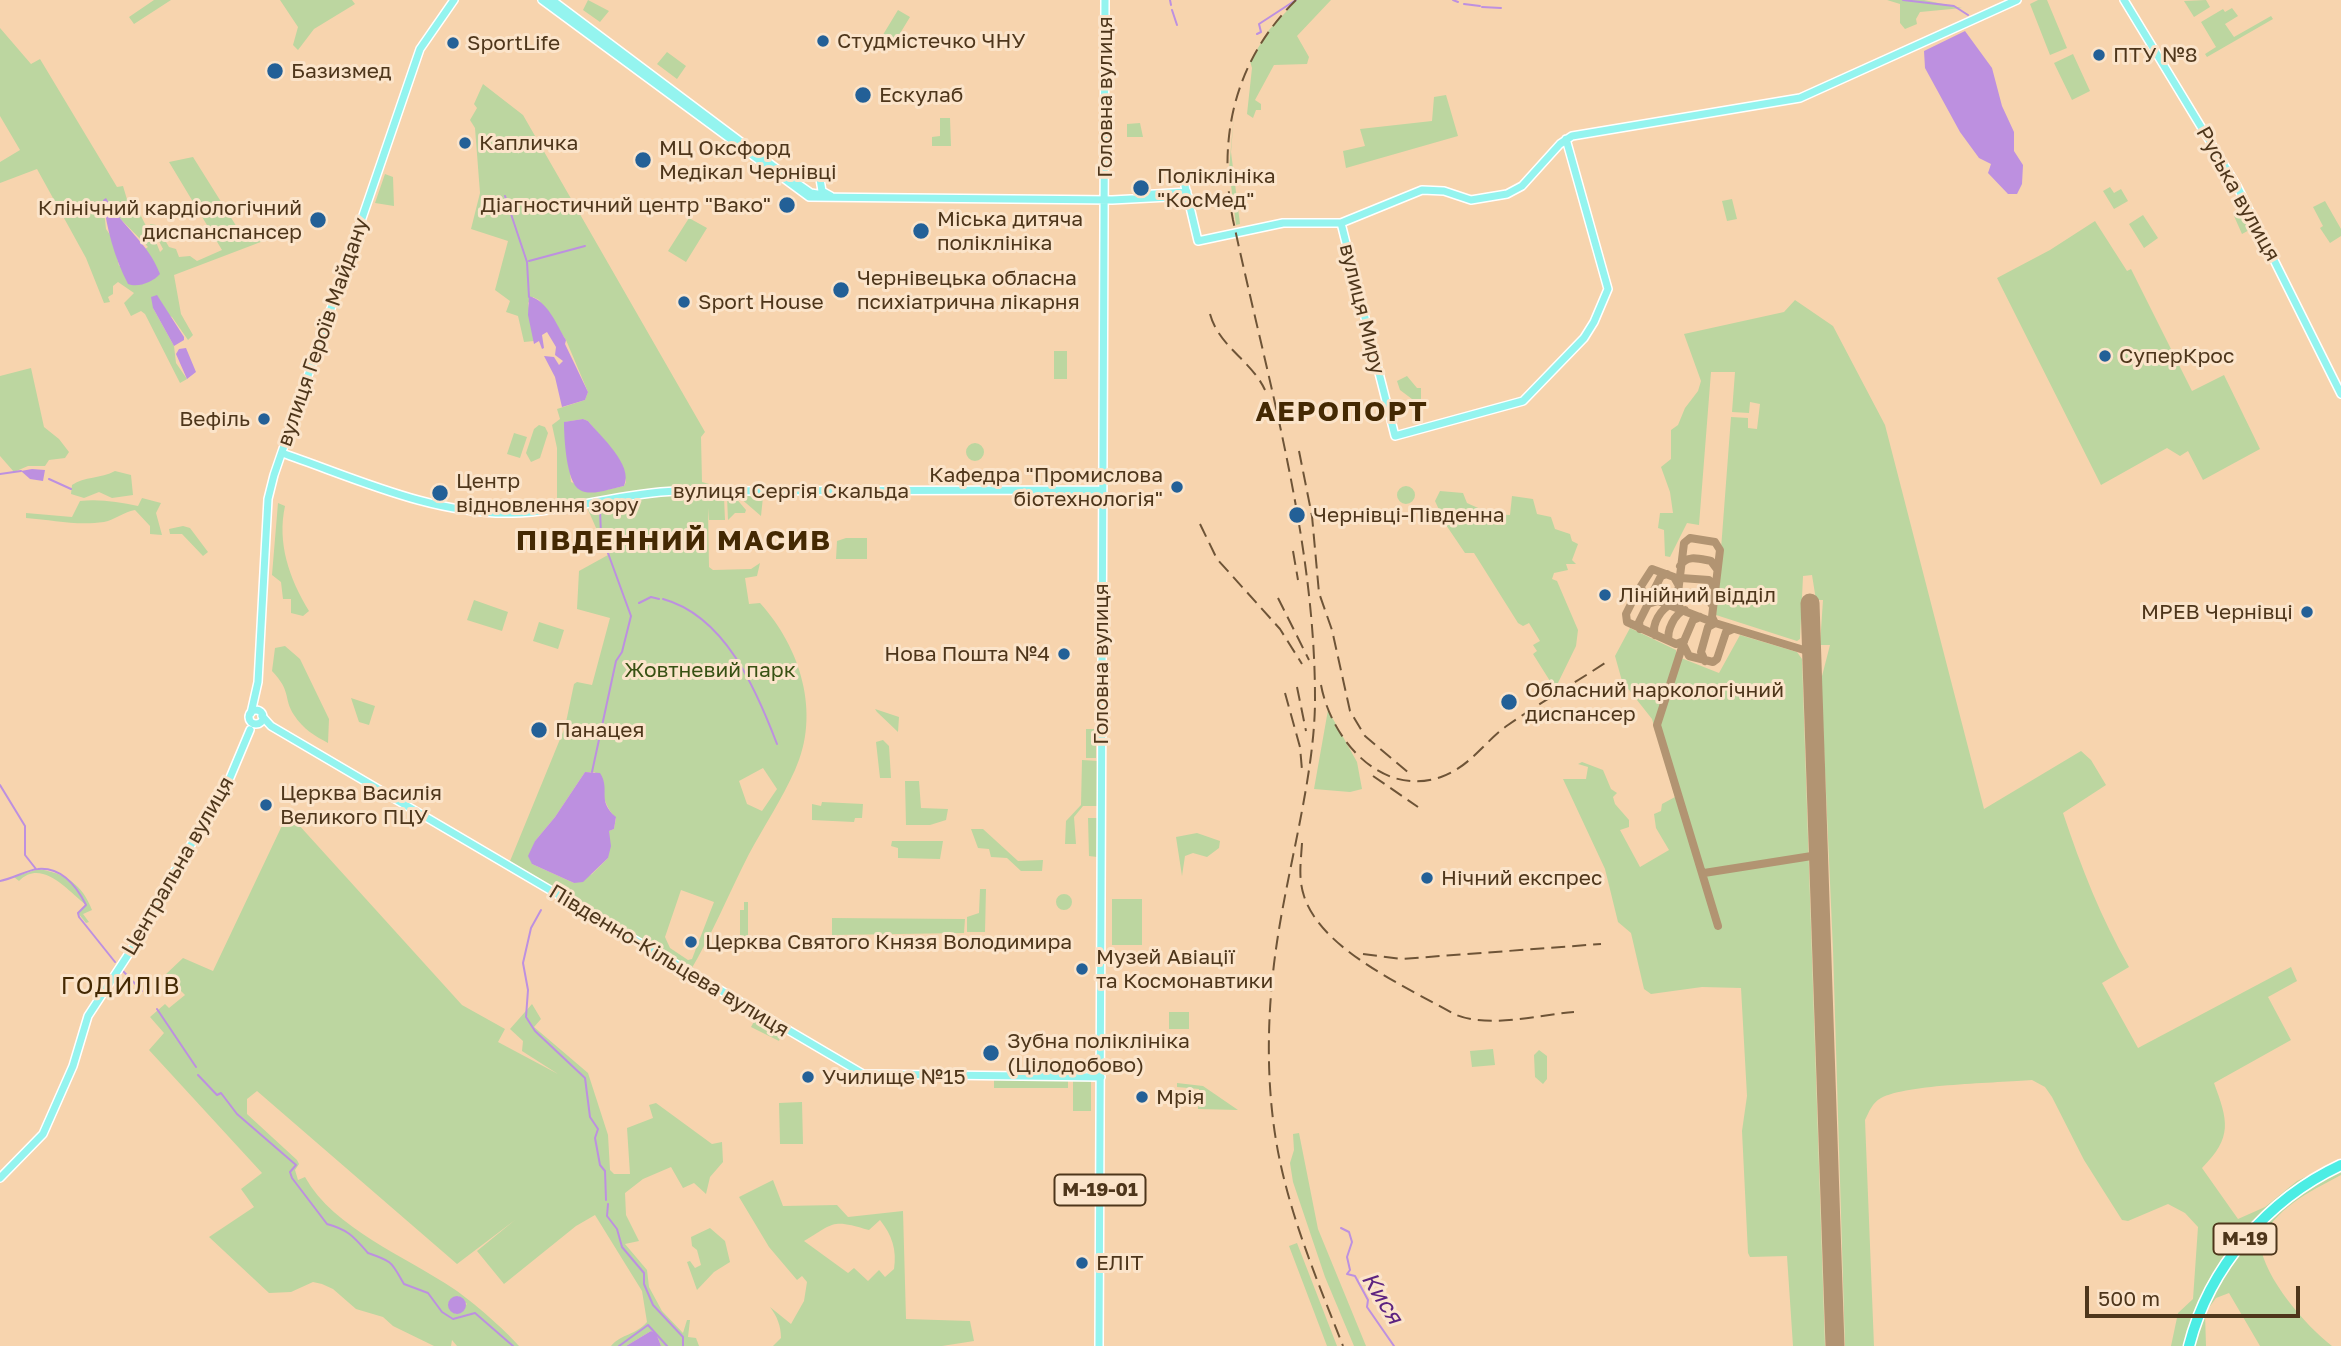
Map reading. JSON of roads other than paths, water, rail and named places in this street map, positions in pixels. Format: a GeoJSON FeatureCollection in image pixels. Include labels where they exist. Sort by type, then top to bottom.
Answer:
{"type":"FeatureCollection","features":[{"type":"Feature","properties":{"kind":"highway","name":"М-19"},"geometry":{"type":"LineString","coordinates":[[2189,1346],[2206,1296],[2240,1245],[2292,1194],[2341,1165]]}},
{"type":"Feature","properties":{"kind":"main road","name":"вулиця Героїв Майдану"},"geometry":{"type":"LineString","coordinates":[[258,682],[268,499],[420,49],[454,0]]}},
{"type":"Feature","properties":{"kind":"main road"},"geometry":{"type":"LineString","coordinates":[[542,0],[808,197],[1104,197],[1185,191],[1198,241],[1283,223],[1340,223],[1422,190],[1444,191],[1471,200],[1507,194],[1522,186],[1566,139],[1578,134],[1800,98],[2017,0]]}},
{"type":"Feature","properties":{"kind":"main road"},"geometry":{"type":"LineString","coordinates":[[552,0],[816,194],[1104,197]]}},
{"type":"Feature","properties":{"kind":"main road","name":"Головна вулиця"},"geometry":{"type":"LineString","coordinates":[[1100,1346],[1105,0]]}},
{"type":"Feature","properties":{"kind":"main road","name":"Руська вулиця"},"geometry":{"type":"LineString","coordinates":[[2124,0],[2237,186],[2341,394]]}},
{"type":"Feature","properties":{"kind":"main road","name":"вулиця Миру"},"geometry":{"type":"LineString","coordinates":[[1340,223],[1395,436],[1485,412],[1528,397],[1538,383],[1584,338],[1599,314],[1608,289],[1566,139]]}},
{"type":"Feature","properties":{"kind":"main road"},"geometry":{"type":"LineString","coordinates":[[820,179],[822,191],[831,196]]}},
{"type":"Feature","properties":{"kind":"main road","name":"вулиця Сергія Скальда"},"geometry":{"type":"LineString","coordinates":[[282,453],[443,506],[492,513],[545,510],[668,491],[1102,491]]}},
{"type":"Feature","properties":{"kind":"main road"},"geometry":{"type":"LineString","coordinates":[[258,682],[251,713],[261,718]]}},
{"type":"Feature","properties":{"kind":"main road"},"geometry":{"type":"LineString","coordinates":[[258,682],[261,718]]}},
{"type":"Feature","properties":{"kind":"main road","name":"Південно-Кільцева вулиця"},"geometry":{"type":"LineString","coordinates":[[261,718],[863,1074],[1101,1077]]}},
{"type":"Feature","properties":{"kind":"main road","name":"Центральна вулиця"},"geometry":{"type":"LineString","coordinates":[[0,1178],[43,1134],[64,1089],[88,1016],[141,935],[169,880],[224,792],[250,730]]}},
{"type":"Feature","properties":{"kind":"waterway"},"geometry":{"type":"LineString","coordinates":[[1170,0],[1171,5]]}},
{"type":"Feature","properties":{"kind":"waterway"},"geometry":{"type":"LineString","coordinates":[[1257,34],[1261,32],[1259,24],[1296,0]]}},
{"type":"Feature","properties":{"kind":"waterway"},"geometry":{"type":"LineString","coordinates":[[1453,0],[1458,2]]}},
{"type":"Feature","properties":{"kind":"waterway"},"geometry":{"type":"LineString","coordinates":[[1903,0],[1954,6],[1968,15]]}},
{"type":"Feature","properties":{"kind":"waterway"},"geometry":{"type":"LineString","coordinates":[[1464,4],[1480,6]]}},
{"type":"Feature","properties":{"kind":"waterway"},"geometry":{"type":"LineString","coordinates":[[1482,7],[1501,8]]}},
{"type":"Feature","properties":{"kind":"waterway"},"geometry":{"type":"LineString","coordinates":[[1172,10],[1177,25]]}},
{"type":"Feature","properties":{"kind":"waterway"},"geometry":{"type":"LineString","coordinates":[[505,196],[527,262],[529,297]]}},
{"type":"Feature","properties":{"kind":"waterway"},"geometry":{"type":"LineString","coordinates":[[529,261],[585,246]]}},
{"type":"Feature","properties":{"kind":"waterway"},"geometry":{"type":"LineString","coordinates":[[0,474],[21,471]]}},
{"type":"Feature","properties":{"kind":"waterway"},"geometry":{"type":"LineString","coordinates":[[49,479],[71,489]]}},
{"type":"Feature","properties":{"kind":"waterway"},"geometry":{"type":"LineString","coordinates":[[592,772],[616,661],[622,652],[631,616],[601,534],[600,510]]}},
{"type":"Feature","properties":{"kind":"waterway"},"geometry":{"type":"LineString","coordinates":[[639,603],[651,597],[659,599]]}},
{"type":"Feature","properties":{"kind":"waterway"},"geometry":{"type":"LineString","coordinates":[[663,599],[685,608],[704,621],[721,638],[748,678],[777,744]]}},
{"type":"Feature","properties":{"kind":"waterway"},"geometry":{"type":"LineString","coordinates":[[0,785],[25,826],[25,855],[36,869]]}},
{"type":"Feature","properties":{"kind":"waterway"},"geometry":{"type":"LineString","coordinates":[[0,881],[38,869],[47,869],[61,875],[73,885],[86,905],[78,913],[79,917],[115,962]]}},
{"type":"Feature","properties":{"kind":"waterway"},"geometry":{"type":"LineString","coordinates":[[541,910],[531,928],[523,963],[528,990],[526,1017],[535,1031],[585,1078],[590,1117],[598,1129],[595,1138],[600,1165],[605,1171],[606,1200]]}},
{"type":"Feature","properties":{"kind":"waterway"},"geometry":{"type":"LineString","coordinates":[[122,970],[142,991]]}},
{"type":"Feature","properties":{"kind":"waterway"},"geometry":{"type":"LineString","coordinates":[[157,1009],[196,1067]]}},
{"type":"Feature","properties":{"kind":"waterway"},"geometry":{"type":"LineString","coordinates":[[198,1075],[217,1095],[221,1093],[237,1114],[296,1165],[290,1172],[292,1178],[327,1224],[346,1232],[368,1253],[391,1264],[404,1284],[428,1293],[442,1312],[453,1319],[475,1313],[513,1346]]}},
{"type":"Feature","properties":{"kind":"waterway"},"geometry":{"type":"LineString","coordinates":[[608,1204],[607,1216],[617,1229],[622,1247],[644,1273],[644,1284],[653,1305],[683,1337],[683,1346]]}},
{"type":"Feature","properties":{"kind":"waterway","name":"Кися"},"geometry":{"type":"LineString","coordinates":[[1341,1228],[1349,1232],[1352,1242],[1347,1257],[1350,1270],[1347,1274],[1355,1276],[1368,1300],[1367,1307],[1394,1346]]}},
{"type":"Feature","properties":{"kind":"waterway"},"geometry":{"type":"LineString","coordinates":[[619,1346],[648,1325],[667,1346]]}},
{"type":"Feature","properties":{"kind":"railway"},"geometry":{"type":"LineString","coordinates":[[1296,0],[1275,23],[1245,74],[1230,130],[1229,189],[1233,220],[1287,460],[1307,581],[1313,642],[1314,732],[1273,970],[1269,1026],[1272,1111],[1281,1166],[1293,1212],[1343,1346]]}},
{"type":"Feature","properties":{"kind":"railway"},"geometry":{"type":"LineString","coordinates":[[1210,314],[1220,336],[1252,370],[1265,390]]}},
{"type":"Feature","properties":{"kind":"railway"},"geometry":{"type":"LineString","coordinates":[[1299,451],[1312,516],[1319,593],[1332,630],[1350,711],[1365,736],[1409,773]]}},
{"type":"Feature","properties":{"kind":"railway"},"geometry":{"type":"LineString","coordinates":[[1200,524],[1217,559],[1280,629],[1302,664]]}},
{"type":"Feature","properties":{"kind":"railway"},"geometry":{"type":"LineString","coordinates":[[1293,551],[1298,580]]}},
{"type":"Feature","properties":{"kind":"railway"},"geometry":{"type":"LineString","coordinates":[[1278,598],[1309,660]]}},
{"type":"Feature","properties":{"kind":"railway"},"geometry":{"type":"LineString","coordinates":[[1321,685],[1336,725],[1362,759],[1379,771],[1398,779],[1419,781],[1451,773],[1508,725],[1608,661]]}},
{"type":"Feature","properties":{"kind":"railway"},"geometry":{"type":"LineString","coordinates":[[1297,687],[1306,731]]}},
{"type":"Feature","properties":{"kind":"railway"},"geometry":{"type":"LineString","coordinates":[[1285,693],[1300,747],[1302,770]]}},
{"type":"Feature","properties":{"kind":"railway"},"geometry":{"type":"LineString","coordinates":[[1373,776],[1418,807]]}},
{"type":"Feature","properties":{"kind":"railway"},"geometry":{"type":"LineString","coordinates":[[1302,843],[1301,883],[1313,915],[1347,950],[1390,979],[1454,1014],[1467,1018],[1497,1021],[1574,1012]]}},
{"type":"Feature","properties":{"kind":"railway"},"geometry":{"type":"LineString","coordinates":[[1363,954],[1401,959],[1601,944]]}},
{"type":"Feature","properties":{"kind":"place","name":"Студмістечко ЧНУ"},"geometry":{"type":"Point","coordinates":[823,41]}},
{"type":"Feature","properties":{"kind":"place","name":"SportLife"},"geometry":{"type":"Point","coordinates":[453,43]}},
{"type":"Feature","properties":{"kind":"place","name":"ПТУ №8"},"geometry":{"type":"Point","coordinates":[2099,55]}},
{"type":"Feature","properties":{"kind":"place","name":"Базизмед"},"geometry":{"type":"Point","coordinates":[275,71]}},
{"type":"Feature","properties":{"kind":"place","name":"Ескулаб"},"geometry":{"type":"Point","coordinates":[863,95]}},
{"type":"Feature","properties":{"kind":"place","name":"Капличка"},"geometry":{"type":"Point","coordinates":[465,143]}},
{"type":"Feature","properties":{"kind":"place","name":"МЦ Оксфорд Медікал Чернівці"},"geometry":{"type":"Point","coordinates":[643,160]}},
{"type":"Feature","properties":{"kind":"place","name":"Поліклініка \"КосМед\""},"geometry":{"type":"Point","coordinates":[1141,188]}},
{"type":"Feature","properties":{"kind":"place","name":"Діагностичний центр \"Вако\""},"geometry":{"type":"Point","coordinates":[787,205]}},
{"type":"Feature","properties":{"kind":"place","name":"Клінічний кардіологічний диспанспансер"},"geometry":{"type":"Point","coordinates":[318,220]}},
{"type":"Feature","properties":{"kind":"place","name":"Міська дитяча поліклініка"},"geometry":{"type":"Point","coordinates":[921,231]}},
{"type":"Feature","properties":{"kind":"place","name":"Чернівецька обласна психіатрична лікарня"},"geometry":{"type":"Point","coordinates":[841,290]}},
{"type":"Feature","properties":{"kind":"place","name":"Sport House"},"geometry":{"type":"Point","coordinates":[684,302]}},
{"type":"Feature","properties":{"kind":"place","name":"СуперКрос"},"geometry":{"type":"Point","coordinates":[2105,356]}},
{"type":"Feature","properties":{"kind":"place","name":"Вефіль"},"geometry":{"type":"Point","coordinates":[264,419]}},
{"type":"Feature","properties":{"kind":"place","name":"Кафедра \"Промислова біотехнологія\""},"geometry":{"type":"Point","coordinates":[1177,487]}},
{"type":"Feature","properties":{"kind":"place","name":"Центр відновлення зору"},"geometry":{"type":"Point","coordinates":[440,493]}},
{"type":"Feature","properties":{"kind":"place","name":"Чернівці-Південна"},"geometry":{"type":"Point","coordinates":[1297,515]}},
{"type":"Feature","properties":{"kind":"place","name":"Лінійний відділ"},"geometry":{"type":"Point","coordinates":[1605,595]}},
{"type":"Feature","properties":{"kind":"place","name":"МРЕВ Чернівці"},"geometry":{"type":"Point","coordinates":[2307,612]}},
{"type":"Feature","properties":{"kind":"place","name":"Нова Пошта №4"},"geometry":{"type":"Point","coordinates":[1064,654]}},
{"type":"Feature","properties":{"kind":"place","name":"Обласний наркологічний диспансер"},"geometry":{"type":"Point","coordinates":[1509,702]}},
{"type":"Feature","properties":{"kind":"place","name":"Панацея"},"geometry":{"type":"Point","coordinates":[539,730]}},
{"type":"Feature","properties":{"kind":"place","name":"Церква Василія Великого ПЦУ"},"geometry":{"type":"Point","coordinates":[266,805]}},
{"type":"Feature","properties":{"kind":"place","name":"Нічний експрес"},"geometry":{"type":"Point","coordinates":[1427,878]}},
{"type":"Feature","properties":{"kind":"place","name":"Церква Святого Князя Володимира"},"geometry":{"type":"Point","coordinates":[691,942]}},
{"type":"Feature","properties":{"kind":"place","name":"Музей Авіації та Космонавтики"},"geometry":{"type":"Point","coordinates":[1082,969]}},
{"type":"Feature","properties":{"kind":"place","name":"Зубна поліклініка (Цілодобово)"},"geometry":{"type":"Point","coordinates":[991,1053]}},
{"type":"Feature","properties":{"kind":"place","name":"Училище №15"},"geometry":{"type":"Point","coordinates":[808,1077]}},
{"type":"Feature","properties":{"kind":"place","name":"Мрія"},"geometry":{"type":"Point","coordinates":[1142,1097]}},
{"type":"Feature","properties":{"kind":"place","name":"ЕЛІТ"},"geometry":{"type":"Point","coordinates":[1082,1263]}},
{"type":"Feature","properties":{"kind":"district","name":"АЕРОПОРТ"},"geometry":{"type":"Point","coordinates":[1342,412]}},
{"type":"Feature","properties":{"kind":"district","name":"ПІВДЕННИЙ МАСИВ"},"geometry":{"type":"Point","coordinates":[674,541]}},
{"type":"Feature","properties":{"kind":"district","name":"ГОДИЛІВ"},"geometry":{"type":"Point","coordinates":[121,986]}},
{"type":"Feature","properties":{"kind":"park label","name":"Жовтневий парк"},"geometry":{"type":"Point","coordinates":[710,670]}}]}
